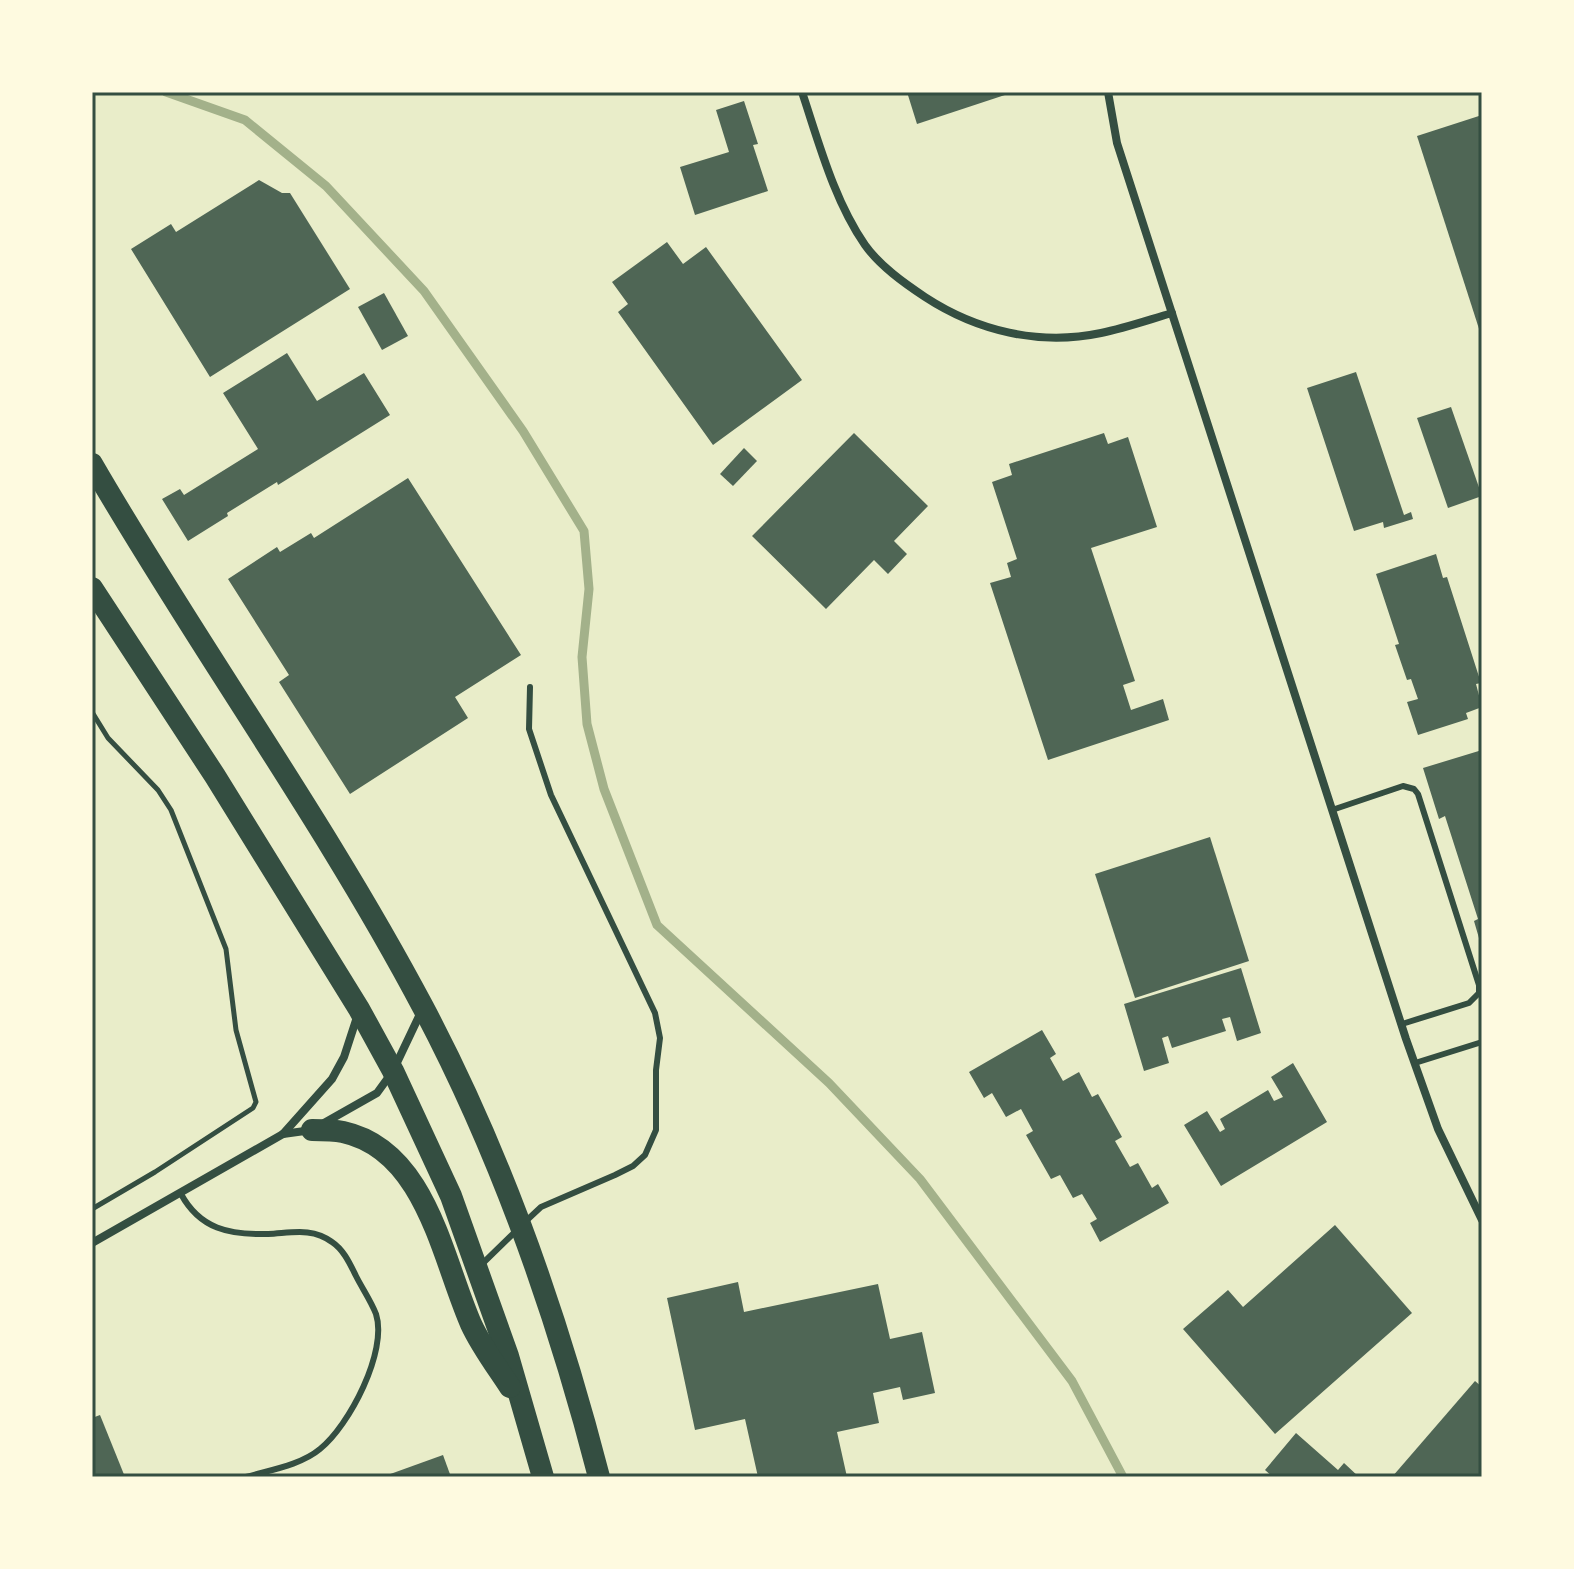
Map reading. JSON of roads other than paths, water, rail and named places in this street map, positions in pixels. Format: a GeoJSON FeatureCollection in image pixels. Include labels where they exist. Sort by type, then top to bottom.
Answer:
{"type":"FeatureCollection","features":[{"type":"Feature","properties":{"kind":"highway"},"geometry":{"type":"LineString","coordinates":[[92,464],[146,557],[358,890],[423,1007],[479,1122],[522,1225],[559,1333],[599,1477]]}},
{"type":"Feature","properties":{"kind":"highway"},"geometry":{"type":"LineString","coordinates":[[92,588],[215,776],[359,1009],[393,1071],[451,1196],[508,1356],[543,1477]]}},
{"type":"Feature","properties":{"kind":"highway"},"geometry":{"type":"LineString","coordinates":[[312,1130],[343,1132],[366,1140],[386,1152],[406,1171],[419,1192],[472,1328],[524,1409]]}},
{"type":"Feature","properties":{"kind":"street"},"geometry":{"type":"LineString","coordinates":[[802,92],[840,199],[866,247],[904,283],[947,312],[994,331],[1047,338],[1099,333],[1172,313]]}},
{"type":"Feature","properties":{"kind":"street"},"geometry":{"type":"LineString","coordinates":[[1108,92],[1117,143],[1402,1024],[1438,1129],[1481,1218]]}},
{"type":"Feature","properties":{"kind":"street"},"geometry":{"type":"LineString","coordinates":[[283,1134],[312,1130],[377,1093],[393,1071],[423,1007]]}},
{"type":"Feature","properties":{"kind":"street"},"geometry":{"type":"LineString","coordinates":[[92,1243],[283,1134],[332,1079],[344,1057],[359,1009]]}},
{"type":"Feature","properties":{"kind":"lane"},"geometry":{"type":"LineString","coordinates":[[477,1268],[541,1207],[633,1166],[645,1155],[656,1130],[656,1070],[660,1038],[655,1013],[551,795],[529,729],[530,687]]}},
{"type":"Feature","properties":{"kind":"lane"},"geometry":{"type":"LineString","coordinates":[[1332,810],[1403,786],[1414,789],[1423,809],[1479,993],[1469,1003],[1402,1024]]}},
{"type":"Feature","properties":{"kind":"lane"},"geometry":{"type":"LineString","coordinates":[[1415,1063],[1482,1042]]}},
{"type":"Feature","properties":{"kind":"lane"},"geometry":{"type":"LineString","coordinates":[[181,1194],[190,1211],[204,1223],[239,1233],[300,1231],[320,1235],[335,1243],[346,1256],[376,1315],[378,1338],[374,1361],[345,1419],[331,1439],[319,1451],[303,1459],[246,1477]]}},
{"type":"Feature","properties":{"kind":"waterway"},"geometry":{"type":"LineString","coordinates":[[166,92],[245,120],[326,186],[424,291],[523,431],[584,531],[589,589],[582,657],[587,724],[604,789],[657,925],[829,1083],[920,1179],[1072,1381],[1123,1477]]}}]}
